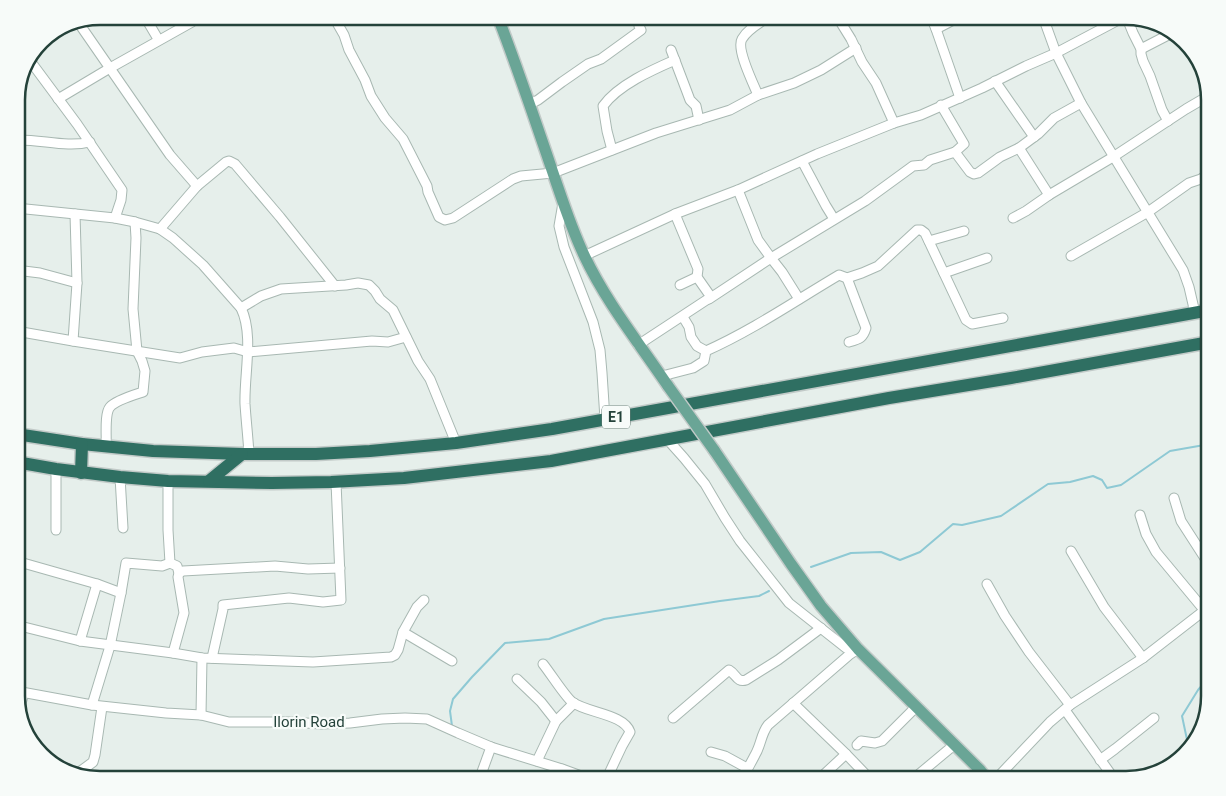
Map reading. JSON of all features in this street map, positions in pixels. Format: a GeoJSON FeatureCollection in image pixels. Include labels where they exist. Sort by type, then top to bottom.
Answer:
{"type":"FeatureCollection","features":[{"type":"Feature","properties":{"kind":"highway","name":"E1"},"geometry":{"type":"LineString","coordinates":[[25,435],[106,447],[153,451],[245,454],[316,454],[456,443],[552,429],[1201,312]]}},
{"type":"Feature","properties":{"kind":"highway","name":"E1"},"geometry":{"type":"LineString","coordinates":[[25,466],[168,481],[272,483],[404,478],[551,461],[889,398],[1201,344]]}},
{"type":"Feature","properties":{"kind":"highway"},"geometry":{"type":"LineString","coordinates":[[81,472],[82,444]]}},
{"type":"Feature","properties":{"kind":"highway"},"geometry":{"type":"LineString","coordinates":[[209,481],[245,454]]}},
{"type":"Feature","properties":{"kind":"main road"},"geometry":{"type":"LineString","coordinates":[[501,25],[563,203],[584,256],[638,345],[714,450],[821,606],[858,649],[981,771]]}},
{"type":"Feature","properties":{"kind":"street"},"geometry":{"type":"LineString","coordinates":[[150,25],[158,39]]}},
{"type":"Feature","properties":{"kind":"street"},"geometry":{"type":"LineString","coordinates":[[58,99],[158,39],[186,25]]}},
{"type":"Feature","properties":{"kind":"street"},"geometry":{"type":"LineString","coordinates":[[338,25],[371,96],[385,118],[403,139],[427,186],[439,217],[446,220],[453,218],[513,179],[521,176],[553,173],[656,133],[730,110],[758,95],[794,83],[856,48]]}},
{"type":"Feature","properties":{"kind":"street"},"geometry":{"type":"LineString","coordinates":[[530,104],[588,64],[601,59],[641,30],[639,25]]}},
{"type":"Feature","properties":{"kind":"street"},"geometry":{"type":"LineString","coordinates":[[756,25],[749,30],[740,41],[741,52],[758,95]]}},
{"type":"Feature","properties":{"kind":"street"},"geometry":{"type":"LineString","coordinates":[[842,25],[862,62],[876,83],[894,123]]}},
{"type":"Feature","properties":{"kind":"street"},"geometry":{"type":"LineString","coordinates":[[934,25],[960,98]]}},
{"type":"Feature","properties":{"kind":"street"},"geometry":{"type":"LineString","coordinates":[[936,29],[944,25]]}},
{"type":"Feature","properties":{"kind":"street"},"geometry":{"type":"LineString","coordinates":[[1046,25],[1056,53],[1081,103],[1183,270],[1195,313]]}},
{"type":"Feature","properties":{"kind":"street"},"geometry":{"type":"LineString","coordinates":[[584,256],[675,214],[738,190],[802,161],[894,123],[922,115],[1056,53],[1109,25]]}},
{"type":"Feature","properties":{"kind":"street"},"geometry":{"type":"LineString","coordinates":[[1130,25],[1141,49],[1143,61],[1168,121]]}},
{"type":"Feature","properties":{"kind":"street"},"geometry":{"type":"LineString","coordinates":[[82,27],[170,155],[198,186]]}},
{"type":"Feature","properties":{"kind":"street"},"geometry":{"type":"LineString","coordinates":[[1141,49],[1165,36]]}},
{"type":"Feature","properties":{"kind":"street"},"geometry":{"type":"LineString","coordinates":[[672,50],[690,100],[696,106],[699,120]]}},
{"type":"Feature","properties":{"kind":"street"},"geometry":{"type":"LineString","coordinates":[[612,150],[603,106],[607,100],[616,92],[675,60]]}},
{"type":"Feature","properties":{"kind":"street"},"geometry":{"type":"LineString","coordinates":[[34,66],[90,142],[122,190],[115,218]]}},
{"type":"Feature","properties":{"kind":"street"},"geometry":{"type":"LineString","coordinates":[[995,81],[1034,137]]}},
{"type":"Feature","properties":{"kind":"street"},"geometry":{"type":"LineString","coordinates":[[1013,218],[1026,212],[1049,195],[1201,101]]}},
{"type":"Feature","properties":{"kind":"street"},"geometry":{"type":"LineString","coordinates":[[955,152],[967,169],[974,174],[978,173],[1000,157],[1034,137],[1054,118],[1081,103]]}},
{"type":"Feature","properties":{"kind":"street"},"geometry":{"type":"LineString","coordinates":[[638,345],[771,258],[865,201],[913,166],[924,165],[930,160],[955,152],[964,144],[941,105]]}},
{"type":"Feature","properties":{"kind":"street"},"geometry":{"type":"LineString","coordinates":[[25,140],[79,145],[90,142]]}},
{"type":"Feature","properties":{"kind":"street"},"geometry":{"type":"LineString","coordinates":[[1018,148],[1049,195]]}},
{"type":"Feature","properties":{"kind":"street"},"geometry":{"type":"LineString","coordinates":[[160,229],[198,186],[229,161],[235,164],[280,216],[335,286]]}},
{"type":"Feature","properties":{"kind":"street"},"geometry":{"type":"LineString","coordinates":[[802,161],[834,219]]}},
{"type":"Feature","properties":{"kind":"street"},"geometry":{"type":"LineString","coordinates":[[1071,256],[1148,212],[1189,183],[1201,179]]}},
{"type":"Feature","properties":{"kind":"street"},"geometry":{"type":"LineString","coordinates":[[738,190],[758,240],[799,299]]}},
{"type":"Feature","properties":{"kind":"street"},"geometry":{"type":"LineString","coordinates":[[563,203],[559,226],[564,247],[593,322],[600,350],[605,419]]}},
{"type":"Feature","properties":{"kind":"street"},"geometry":{"type":"LineString","coordinates":[[25,209],[115,218],[160,229],[173,238],[202,265],[241,308],[247,327],[248,352],[245,402],[245,454]]}},
{"type":"Feature","properties":{"kind":"street"},"geometry":{"type":"LineString","coordinates":[[74,341],[77,283],[75,214]]}},
{"type":"Feature","properties":{"kind":"street"},"geometry":{"type":"LineString","coordinates":[[675,214],[698,269],[697,277],[711,297],[709,299]]}},
{"type":"Feature","properties":{"kind":"street"},"geometry":{"type":"LineString","coordinates":[[106,447],[107,414],[110,407],[118,401],[143,392],[145,371],[137,351],[133,309],[136,222]]}},
{"type":"Feature","properties":{"kind":"street"},"geometry":{"type":"LineString","coordinates":[[847,278],[878,266],[917,230],[922,230],[966,320],[972,324],[1003,318]]}},
{"type":"Feature","properties":{"kind":"street"},"geometry":{"type":"LineString","coordinates":[[929,241],[964,231]]}},
{"type":"Feature","properties":{"kind":"street"},"geometry":{"type":"LineString","coordinates":[[944,273],[987,258]]}},
{"type":"Feature","properties":{"kind":"street"},"geometry":{"type":"LineString","coordinates":[[25,271],[40,273],[77,283]]}},
{"type":"Feature","properties":{"kind":"street"},"geometry":{"type":"LineString","coordinates":[[706,351],[760,323],[839,274],[847,278],[866,328],[864,335],[858,340],[849,342]]}},
{"type":"Feature","properties":{"kind":"street"},"geometry":{"type":"LineString","coordinates":[[680,285],[697,277]]}},
{"type":"Feature","properties":{"kind":"street"},"geometry":{"type":"LineString","coordinates":[[241,308],[261,296],[281,289],[358,283],[369,285],[380,299],[393,310],[418,361],[430,379],[456,443]]}},
{"type":"Feature","properties":{"kind":"street"},"geometry":{"type":"LineString","coordinates":[[682,317],[697,346],[706,351]]}},
{"type":"Feature","properties":{"kind":"street"},"geometry":{"type":"LineString","coordinates":[[25,333],[180,358],[202,352],[234,348],[248,352],[372,341],[388,342],[406,337]]}},
{"type":"Feature","properties":{"kind":"street"},"geometry":{"type":"LineString","coordinates":[[665,381],[704,361],[706,351]]}},
{"type":"Feature","properties":{"kind":"street"},"geometry":{"type":"LineString","coordinates":[[666,439],[705,484],[740,541],[789,603],[846,648],[858,649]]}},
{"type":"Feature","properties":{"kind":"street"},"geometry":{"type":"LineString","coordinates":[[56,470],[56,530]]}},
{"type":"Feature","properties":{"kind":"street"},"geometry":{"type":"LineString","coordinates":[[120,477],[123,528]]}},
{"type":"Feature","properties":{"kind":"street"},"geometry":{"type":"LineString","coordinates":[[168,481],[170,563]]}},
{"type":"Feature","properties":{"kind":"street"},"geometry":{"type":"LineString","coordinates":[[212,658],[224,609],[223,605],[288,598],[323,602],[341,600],[336,482]]}},
{"type":"Feature","properties":{"kind":"street"},"geometry":{"type":"LineString","coordinates":[[1174,498],[1181,521],[1201,552]]}},
{"type":"Feature","properties":{"kind":"street"},"geometry":{"type":"LineString","coordinates":[[1140,515],[1146,534],[1156,552],[1201,601]]}},
{"type":"Feature","properties":{"kind":"street"},"geometry":{"type":"LineString","coordinates":[[1071,551],[1104,607],[1143,658]]}},
{"type":"Feature","properties":{"kind":"street"},"geometry":{"type":"LineString","coordinates":[[92,706],[110,646],[126,563],[162,566],[170,563],[177,566],[184,613],[173,653]]}},
{"type":"Feature","properties":{"kind":"street"},"geometry":{"type":"LineString","coordinates":[[25,564],[97,584],[121,593]]}},
{"type":"Feature","properties":{"kind":"street"},"geometry":{"type":"LineString","coordinates":[[179,573],[182,571],[275,566],[308,569],[340,568]]}},
{"type":"Feature","properties":{"kind":"street"},"geometry":{"type":"LineString","coordinates":[[80,641],[97,584]]}},
{"type":"Feature","properties":{"kind":"street"},"geometry":{"type":"LineString","coordinates":[[987,584],[1005,616],[1108,771]]}},
{"type":"Feature","properties":{"kind":"street"},"geometry":{"type":"LineString","coordinates":[[25,627],[80,641],[202,658],[312,662],[391,657],[398,650],[403,632],[424,600]]}},
{"type":"Feature","properties":{"kind":"street"},"geometry":{"type":"LineString","coordinates":[[1004,771],[1050,722],[1067,707],[1143,658],[1201,613]]}},
{"type":"Feature","properties":{"kind":"street"},"geometry":{"type":"LineString","coordinates":[[673,718],[728,670],[738,680],[746,680],[778,660],[821,628]]}},
{"type":"Feature","properties":{"kind":"street"},"geometry":{"type":"LineString","coordinates":[[403,632],[452,661]]}},
{"type":"Feature","properties":{"kind":"street"},"geometry":{"type":"LineString","coordinates":[[746,771],[759,747],[762,733],[768,725],[849,654],[858,649]]}},
{"type":"Feature","properties":{"kind":"street"},"geometry":{"type":"LineString","coordinates":[[200,715],[202,658]]}},
{"type":"Feature","properties":{"kind":"street"},"geometry":{"type":"LineString","coordinates":[[543,664],[574,703],[622,722],[629,728],[630,732],[610,771]]}},
{"type":"Feature","properties":{"kind":"street"},"geometry":{"type":"LineString","coordinates":[[517,679],[541,702],[556,721]]}},
{"type":"Feature","properties":{"kind":"street","name":"Ilorin Road"},"geometry":{"type":"LineString","coordinates":[[25,693],[92,706],[200,715],[229,722],[320,724],[382,718],[420,718],[432,721],[491,747],[567,771]]}},
{"type":"Feature","properties":{"kind":"street"},"geometry":{"type":"LineString","coordinates":[[537,761],[556,721],[574,703]]}},
{"type":"Feature","properties":{"kind":"street"},"geometry":{"type":"LineString","coordinates":[[793,703],[862,771]]}},
{"type":"Feature","properties":{"kind":"street"},"geometry":{"type":"LineString","coordinates":[[83,769],[93,762],[102,706]]}},
{"type":"Feature","properties":{"kind":"street"},"geometry":{"type":"LineString","coordinates":[[857,746],[861,741],[874,743],[882,741],[916,706]]}},
{"type":"Feature","properties":{"kind":"street"},"geometry":{"type":"LineString","coordinates":[[1100,760],[1154,718]]}},
{"type":"Feature","properties":{"kind":"street"},"geometry":{"type":"LineString","coordinates":[[923,771],[954,745]]}},
{"type":"Feature","properties":{"kind":"street"},"geometry":{"type":"LineString","coordinates":[[482,771],[491,747]]}},
{"type":"Feature","properties":{"kind":"street"},"geometry":{"type":"LineString","coordinates":[[711,752],[725,756],[747,768]]}},
{"type":"Feature","properties":{"kind":"street"},"geometry":{"type":"LineString","coordinates":[[828,771],[846,754]]}},
{"type":"Feature","properties":{"kind":"waterway"},"geometry":{"type":"LineString","coordinates":[[811,567],[851,553],[881,552],[900,560],[920,552],[953,524],[962,525],[1001,516],[1048,484],[1070,482],[1093,476],[1102,480],[1107,488],[1121,485],[1170,451],[1201,446]]}},
{"type":"Feature","properties":{"kind":"waterway"},"geometry":{"type":"LineString","coordinates":[[452,726],[450,711],[453,699],[505,643],[549,639],[604,619],[759,596],[769,591]]}},
{"type":"Feature","properties":{"kind":"waterway"},"geometry":{"type":"LineString","coordinates":[[1187,739],[1182,716],[1201,686]]}}]}
